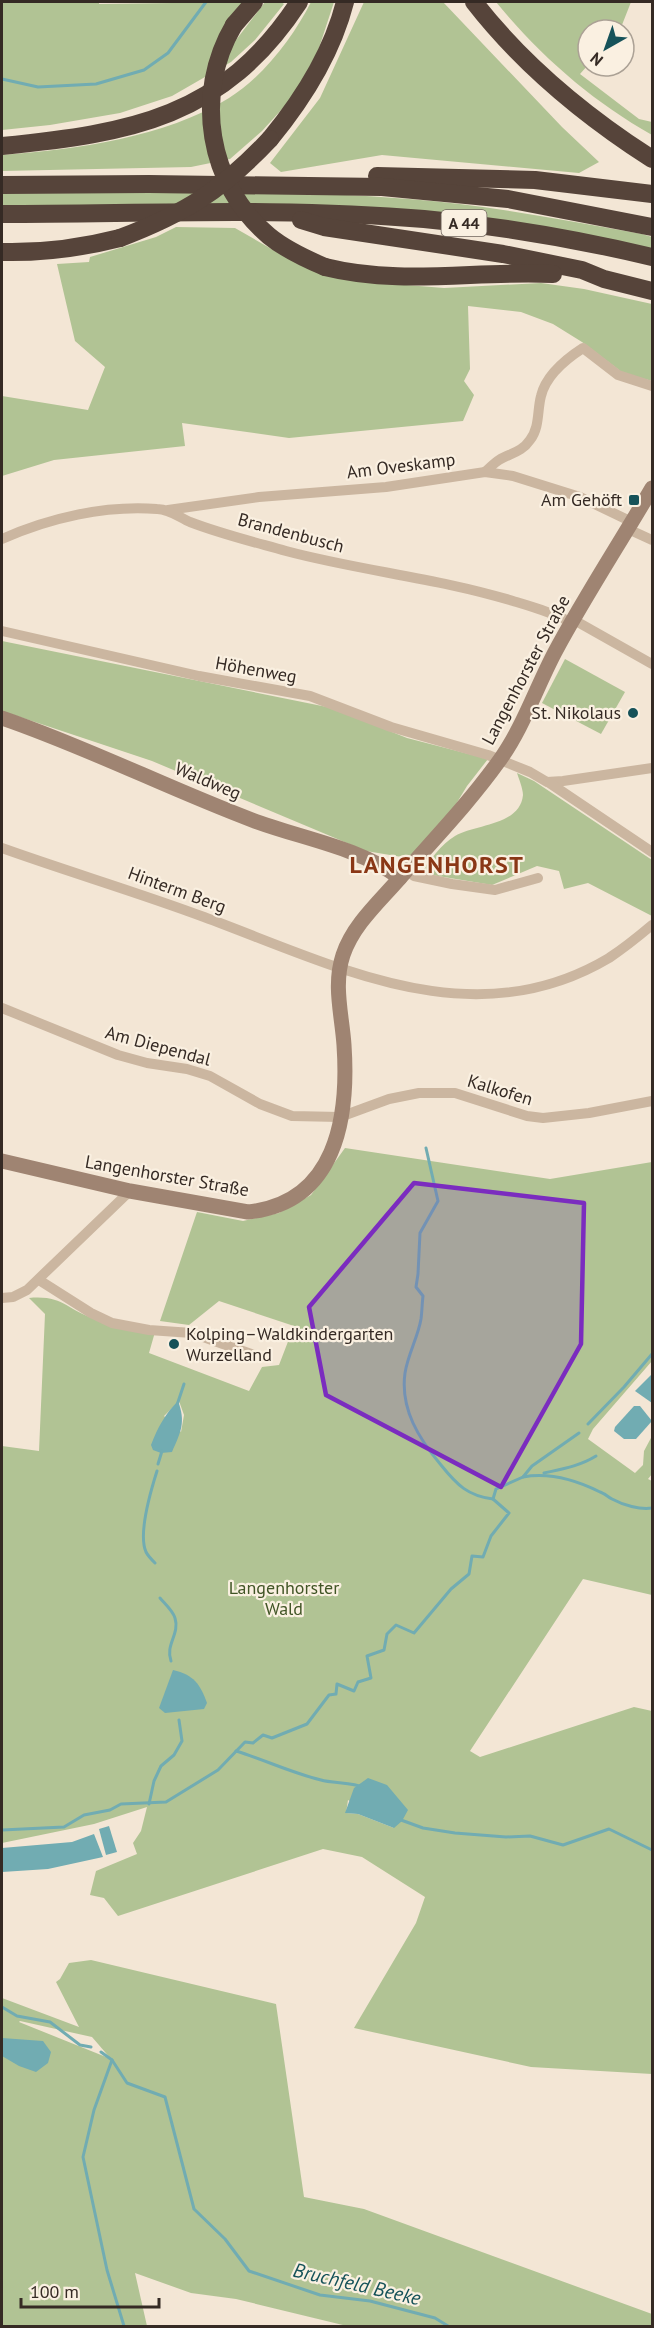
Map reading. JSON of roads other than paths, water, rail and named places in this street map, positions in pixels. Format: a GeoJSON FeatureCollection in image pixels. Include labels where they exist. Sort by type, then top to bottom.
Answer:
{"type":"FeatureCollection","features":[{"type":"Feature","properties":{"kind":"highway"},"geometry":{"type":"LineString","coordinates":[[254,2],[234,26],[220,54],[213,83],[211,123],[218,161],[235,196],[260,228],[286,248],[325,267],[345,272],[387,277],[521,272],[604,279]]}},
{"type":"Feature","properties":{"kind":"highway"},"geometry":{"type":"LineString","coordinates":[[2,146],[79,137],[136,126],[165,116],[208,95],[240,70],[265,47],[299,2]]}},
{"type":"Feature","properties":{"kind":"highway"},"geometry":{"type":"LineString","coordinates":[[2,252],[35,253],[70,249],[120,238],[163,221],[215,191],[270,140],[291,114],[324,57],[345,2]]}},
{"type":"Feature","properties":{"kind":"highway"},"geometry":{"type":"LineString","coordinates":[[474,2],[534,69],[597,122],[652,159]]}},
{"type":"Feature","properties":{"kind":"highway"},"geometry":{"type":"LineString","coordinates":[[273,185],[325,176],[430,176],[535,180],[652,194]]}},
{"type":"Feature","properties":{"kind":"highway","name":"A 44"},"geometry":{"type":"LineString","coordinates":[[2,185],[382,187],[475,195],[552,206],[652,227]]}},
{"type":"Feature","properties":{"kind":"highway"},"geometry":{"type":"LineString","coordinates":[[273,213],[324,227],[503,254],[582,270],[604,279],[652,291]]}},
{"type":"Feature","properties":{"kind":"highway","name":"A 44"},"geometry":{"type":"LineString","coordinates":[[2,214],[273,213],[382,216],[474,224],[548,234],[652,257]]}},
{"type":"Feature","properties":{"kind":"street"},"geometry":{"type":"LineString","coordinates":[[485,472],[499,460],[518,452],[531,440],[538,420],[540,396],[545,385],[559,367],[583,348],[618,375],[652,386]]}},
{"type":"Feature","properties":{"kind":"street","name":"Am Oveskamp"},"geometry":{"type":"LineString","coordinates":[[166,510],[259,497],[386,487],[485,472],[522,478],[580,497],[630,525]]}},
{"type":"Feature","properties":{"kind":"street","name":"Langenhorster Straße"},"geometry":{"type":"LineString","coordinates":[[2,1161],[130,1191],[248,1212],[275,1207],[302,1194],[321,1173],[336,1143],[344,1069],[338,989],[340,967],[353,935],[499,760],[516,734],[547,668],[573,621],[652,488]]}},
{"type":"Feature","properties":{"kind":"street","name":"Brandenbusch"},"geometry":{"type":"LineString","coordinates":[[2,538],[42,524],[75,516],[136,508],[166,510],[190,522],[321,560],[485,592],[573,621],[652,664]]}},
{"type":"Feature","properties":{"kind":"street"},"geometry":{"type":"LineString","coordinates":[[630,525],[652,540]]}},
{"type":"Feature","properties":{"kind":"street","name":"Höhenweg"},"geometry":{"type":"LineString","coordinates":[[2,631],[199,676],[310,696],[391,727],[489,755],[530,772],[547,782],[652,852]]}},
{"type":"Feature","properties":{"kind":"street","name":"Waldweg"},"geometry":{"type":"LineString","coordinates":[[2,718],[102,756],[200,800],[363,857],[403,874]]}},
{"type":"Feature","properties":{"kind":"street"},"geometry":{"type":"LineString","coordinates":[[547,782],[652,768]]}},
{"type":"Feature","properties":{"kind":"street","name":"Hinterm Berg"},"geometry":{"type":"LineString","coordinates":[[2,848],[127,889],[340,967],[398,986],[422,991],[481,995],[510,993],[558,980],[610,957],[652,925]]}},
{"type":"Feature","properties":{"kind":"street"},"geometry":{"type":"LineString","coordinates":[[403,874],[495,890],[538,878]]}},
{"type":"Feature","properties":{"kind":"street","name":"Am Diependal"},"geometry":{"type":"LineString","coordinates":[[2,1008],[118,1055],[210,1076],[260,1104],[292,1116],[340,1117]]}},
{"type":"Feature","properties":{"kind":"street","name":"Kalkofen"},"geometry":{"type":"LineString","coordinates":[[340,1117],[402,1095],[419,1093],[455,1093],[527,1116],[543,1118],[589,1113],[652,1101]]}},
{"type":"Feature","properties":{"kind":"street"},"geometry":{"type":"LineString","coordinates":[[2,1298],[13,1297],[27,1290],[39,1280],[130,1191]]}},
{"type":"Feature","properties":{"kind":"street"},"geometry":{"type":"LineString","coordinates":[[39,1280],[91,1313],[112,1323],[133,1328],[192,1333],[254,1355]]}},
{"type":"Feature","properties":{"kind":"water"},"geometry":{"type":"Polygon","coordinates":[[[652,1374],[652,1403],[635,1391],[652,1374]]]}},
{"type":"Feature","properties":{"kind":"water"},"geometry":{"type":"Polygon","coordinates":[[[178,1401],[182,1421],[172,1452],[161,1453],[153,1450],[151,1445],[159,1427],[178,1401]]]}},
{"type":"Feature","properties":{"kind":"water"},"geometry":{"type":"Polygon","coordinates":[[[634,1406],[640,1406],[652,1421],[636,1439],[624,1439],[614,1431],[615,1427],[634,1406]]]}},
{"type":"Feature","properties":{"kind":"water"},"geometry":{"type":"Polygon","coordinates":[[[173,1670],[191,1678],[199,1686],[207,1703],[204,1709],[165,1713],[159,1708],[173,1670]]]}},
{"type":"Feature","properties":{"kind":"water"},"geometry":{"type":"Polygon","coordinates":[[[368,1778],[387,1785],[408,1810],[402,1821],[394,1828],[358,1814],[345,1813],[354,1788],[368,1778]]]}},
{"type":"Feature","properties":{"kind":"water"},"geometry":{"type":"Polygon","coordinates":[[[109,1826],[117,1852],[106,1855],[99,1829],[109,1826]]]}},
{"type":"Feature","properties":{"kind":"water"},"geometry":{"type":"Polygon","coordinates":[[[94,1834],[103,1857],[48,1869],[2,1872],[2,1848],[72,1842],[94,1834]]]}},
{"type":"Feature","properties":{"kind":"water"},"geometry":{"type":"Polygon","coordinates":[[[2,2038],[43,2041],[51,2052],[48,2063],[36,2072],[19,2066],[2,2056],[2,2038]]]}},
{"type":"Feature","properties":{"kind":"waterway"},"geometry":{"type":"LineString","coordinates":[[2,79],[38,87],[96,84],[144,70],[168,53],[206,2]]}},
{"type":"Feature","properties":{"kind":"waterway"},"geometry":{"type":"LineString","coordinates":[[426,1148],[438,1201],[420,1233],[416,1287],[423,1296],[422,1314],[405,1373],[405,1399],[419,1434],[447,1472],[458,1484],[470,1492],[493,1499]]}},
{"type":"Feature","properties":{"kind":"waterway"},"geometry":{"type":"LineString","coordinates":[[588,1424],[652,1354]]}},
{"type":"Feature","properties":{"kind":"waterway"},"geometry":{"type":"LineString","coordinates":[[177,1405],[184,1384]]}},
{"type":"Feature","properties":{"kind":"waterway"},"geometry":{"type":"LineString","coordinates":[[2,1830],[64,1827],[84,1815],[110,1810],[121,1804],[166,1802],[218,1770],[245,1742],[253,1743],[263,1735],[272,1738],[307,1724],[329,1695],[336,1694],[337,1684],[354,1691],[358,1682],[371,1678],[367,1656],[384,1650],[387,1634],[396,1625],[414,1633],[451,1589],[469,1574],[472,1556],[483,1557],[491,1536],[509,1513],[493,1499],[496,1489],[523,1477],[532,1466],[579,1433]]}},
{"type":"Feature","properties":{"kind":"waterway"},"geometry":{"type":"LineString","coordinates":[[158,1464],[162,1451]]}},
{"type":"Feature","properties":{"kind":"waterway"},"geometry":{"type":"LineString","coordinates":[[544,1473],[577,1465],[596,1456]]}},
{"type":"Feature","properties":{"kind":"waterway"},"geometry":{"type":"LineString","coordinates":[[155,1563],[146,1552],[144,1534],[146,1512],[157,1471]]}},
{"type":"Feature","properties":{"kind":"waterway"},"geometry":{"type":"LineString","coordinates":[[523,1477],[563,1478],[603,1493],[626,1505],[652,1508]]}},
{"type":"Feature","properties":{"kind":"waterway"},"geometry":{"type":"LineString","coordinates":[[160,1598],[175,1618],[176,1629],[170,1650],[171,1661]]}},
{"type":"Feature","properties":{"kind":"waterway"},"geometry":{"type":"LineString","coordinates":[[149,1804],[154,1781],[161,1766],[174,1755],[182,1741],[179,1720]]}},
{"type":"Feature","properties":{"kind":"waterway"},"geometry":{"type":"LineString","coordinates":[[236,1751],[310,1777],[362,1787]]}},
{"type":"Feature","properties":{"kind":"waterway"},"geometry":{"type":"LineString","coordinates":[[401,1820],[423,1828],[455,1833],[506,1837],[530,1836],[563,1845],[609,1829],[652,1850]]}},
{"type":"Feature","properties":{"kind":"waterway","name":"Bruchfeld Beeke"},"geometry":{"type":"LineString","coordinates":[[2,2007],[17,2016],[50,2022],[80,2045],[91,2047]]}},
{"type":"Feature","properties":{"kind":"waterway","name":"Bruchfeld Beeke"},"geometry":{"type":"LineString","coordinates":[[101,2052],[112,2060],[127,2083],[165,2097],[194,2209],[225,2239],[249,2271],[320,2295],[370,2301],[435,2318],[448,2326]]}},
{"type":"Feature","properties":{"kind":"waterway"},"geometry":{"type":"LineString","coordinates":[[112,2060],[94,2110],[83,2157],[107,2270],[124,2326]]}},
{"type":"Feature","properties":{"kind":"place","name":"Am Gehöft"},"geometry":{"type":"Point","coordinates":[634,500]}},
{"type":"Feature","properties":{"kind":"place","name":"St. Nikolaus"},"geometry":{"type":"Point","coordinates":[633,713]}},
{"type":"Feature","properties":{"kind":"place","name":"Kolping–Waldkindergarten Wurzelland"},"geometry":{"type":"Point","coordinates":[174,1344]}},
{"type":"Feature","properties":{"kind":"district","name":"LANGENHORST"},"geometry":{"type":"Point","coordinates":[437,865]}},
{"type":"Feature","properties":{"kind":"park label","name":"Langenhorster Wald"},"geometry":{"type":"Point","coordinates":[284,1598]}}]}
